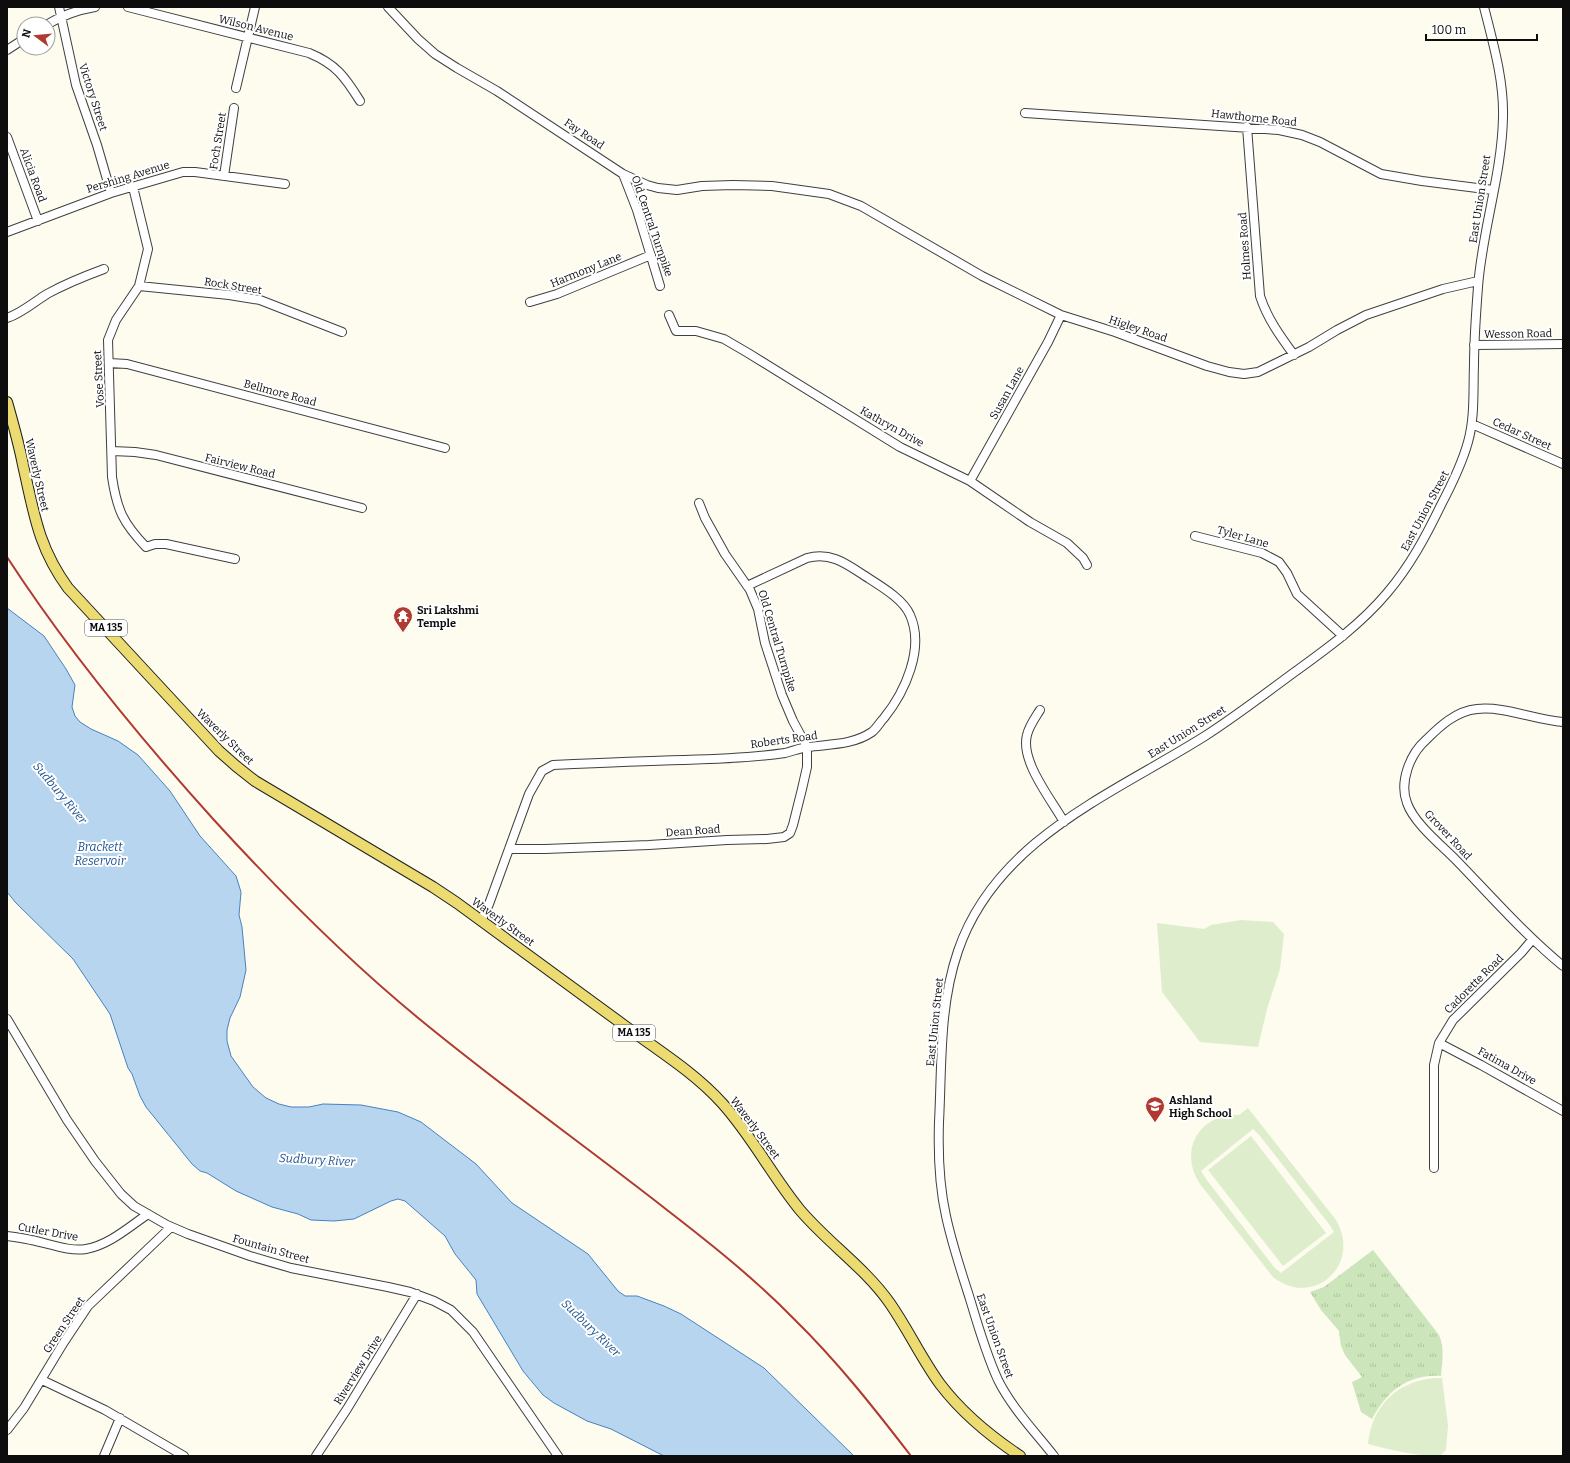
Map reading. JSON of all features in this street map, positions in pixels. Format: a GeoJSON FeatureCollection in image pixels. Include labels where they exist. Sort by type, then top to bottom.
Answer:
{"type":"FeatureCollection","features":[{"type":"Feature","properties":{"kind":"main road","name":"Waverly Street"},"geometry":{"type":"LineString","coordinates":[[7,402],[41,539],[52,564],[77,598],[192,723],[236,766],[261,784],[433,887],[481,920],[684,1070],[721,1101],[739,1122],[781,1185],[802,1212],[878,1289],[900,1320],[939,1383],[979,1426],[1020,1456]]}},
{"type":"Feature","properties":{"kind":"street","name":"Victory Street"},"geometry":{"type":"LineString","coordinates":[[59,7],[76,85],[97,145],[111,192]]}},
{"type":"Feature","properties":{"kind":"street"},"geometry":{"type":"LineString","coordinates":[[56,19],[80,9],[95,7]]}},
{"type":"Feature","properties":{"kind":"street","name":"Wilson Avenue"},"geometry":{"type":"LineString","coordinates":[[128,7],[247,36],[309,53],[331,64],[340,73],[360,101]]}},
{"type":"Feature","properties":{"kind":"street"},"geometry":{"type":"LineString","coordinates":[[236,88],[255,7]]}},
{"type":"Feature","properties":{"kind":"street","name":"Fay Road"},"geometry":{"type":"LineString","coordinates":[[388,7],[418,39],[435,54],[497,91],[623,174],[647,185],[677,190],[702,186],[733,184],[801,189]]}},
{"type":"Feature","properties":{"kind":"street","name":"East Union Street"},"geometry":{"type":"LineString","coordinates":[[1054,1456],[1012,1404],[998,1380],[982,1337],[956,1256],[945,1213],[939,1171],[939,1140],[943,1045],[948,993],[952,972],[964,936],[974,916],[998,879],[1025,851],[1064,822],[1113,790],[1205,736],[1343,636],[1369,614],[1402,575],[1418,550],[1454,481],[1468,444],[1472,424],[1474,345],[1478,281],[1503,117],[1499,72],[1484,7]]}},
{"type":"Feature","properties":{"kind":"street"},"geometry":{"type":"LineString","coordinates":[[7,50],[16,44]]}},
{"type":"Feature","properties":{"kind":"street","name":"Foch Street"},"geometry":{"type":"LineString","coordinates":[[224,176],[234,108]]}},
{"type":"Feature","properties":{"kind":"street","name":"Hawthorne Road"},"geometry":{"type":"LineString","coordinates":[[1026,113],[1096,119],[1279,130],[1302,135],[1320,142],[1387,176],[1493,190]]}},
{"type":"Feature","properties":{"kind":"street","name":"Holmes Road"},"geometry":{"type":"LineString","coordinates":[[1248,127],[1260,296],[1264,309],[1276,330],[1294,355]]}},
{"type":"Feature","properties":{"kind":"street","name":"Alicia Road"},"geometry":{"type":"LineString","coordinates":[[7,137],[38,221]]}},
{"type":"Feature","properties":{"kind":"street","name":"Pershing Avenue"},"geometry":{"type":"LineString","coordinates":[[7,232],[111,192],[183,172],[285,184]]}},
{"type":"Feature","properties":{"kind":"street","name":"Old Central Turnpike"},"geometry":{"type":"LineString","coordinates":[[623,174],[637,210],[660,286]]}},
{"type":"Feature","properties":{"kind":"street","name":"Vose Street"},"geometry":{"type":"LineString","coordinates":[[133,187],[148,249],[139,286],[113,326],[108,340],[112,477],[116,500],[130,530],[146,547],[155,544],[166,544],[235,559]]}},
{"type":"Feature","properties":{"kind":"street","name":"Higley Road"},"geometry":{"type":"LineString","coordinates":[[801,189],[829,194],[861,206],[982,276],[1061,315],[1228,372],[1244,374],[1258,372],[1294,355],[1337,330],[1366,316],[1444,289],[1478,281]]}},
{"type":"Feature","properties":{"kind":"street","name":"Harmony Lane"},"geometry":{"type":"LineString","coordinates":[[530,302],[557,294],[651,256]]}},
{"type":"Feature","properties":{"kind":"street"},"geometry":{"type":"LineString","coordinates":[[7,318],[19,313],[56,289],[79,278],[104,270]]}},
{"type":"Feature","properties":{"kind":"street","name":"Rock Street"},"geometry":{"type":"LineString","coordinates":[[139,286],[229,295],[260,300],[342,332]]}},
{"type":"Feature","properties":{"kind":"street","name":"Kathryn Drive"},"geometry":{"type":"LineString","coordinates":[[669,315],[676,331],[696,331],[724,339],[748,352],[900,447],[970,481],[1030,522],[1067,543],[1083,558],[1088,565]]}},
{"type":"Feature","properties":{"kind":"street","name":"Susan Lane"},"geometry":{"type":"LineString","coordinates":[[970,481],[1048,342],[1061,315]]}},
{"type":"Feature","properties":{"kind":"street","name":"Wesson Road"},"geometry":{"type":"LineString","coordinates":[[1474,345],[1563,344]]}},
{"type":"Feature","properties":{"kind":"street","name":"Bellmore Road"},"geometry":{"type":"LineString","coordinates":[[109,363],[127,364],[445,448]]}},
{"type":"Feature","properties":{"kind":"street","name":"Cedar Street"},"geometry":{"type":"LineString","coordinates":[[1472,424],[1563,464]]}},
{"type":"Feature","properties":{"kind":"street","name":"Fairview Road"},"geometry":{"type":"LineString","coordinates":[[112,451],[156,455],[362,508]]}},
{"type":"Feature","properties":{"kind":"street","name":"Old Central Turnpike"},"geometry":{"type":"LineString","coordinates":[[699,503],[705,518],[724,554],[747,586],[758,609],[765,643],[782,695],[793,721],[807,747]]}},
{"type":"Feature","properties":{"kind":"street","name":"Tyler Lane"},"geometry":{"type":"LineString","coordinates":[[1195,536],[1262,553],[1279,562],[1287,573],[1297,594],[1343,636]]}},
{"type":"Feature","properties":{"kind":"street","name":"Roberts Road"},"geometry":{"type":"LineString","coordinates":[[481,920],[489,904],[529,794],[536,779],[542,771],[553,765],[727,758],[785,753],[807,747],[855,740],[873,731],[887,714],[908,676],[914,653],[915,630],[910,614],[901,602],[881,586],[838,560],[817,555],[807,558],[747,586]]}},
{"type":"Feature","properties":{"kind":"street","name":"Grover Road"},"geometry":{"type":"LineString","coordinates":[[1563,722],[1493,709],[1476,709],[1463,712],[1446,721],[1418,747],[1412,757],[1406,774],[1404,786],[1406,802],[1421,825],[1532,940],[1563,966]]}},
{"type":"Feature","properties":{"kind":"street"},"geometry":{"type":"LineString","coordinates":[[1040,710],[1030,725],[1025,744],[1026,753],[1030,765],[1064,822]]}},
{"type":"Feature","properties":{"kind":"street","name":"Dean Road"},"geometry":{"type":"LineString","coordinates":[[509,849],[649,845],[784,837],[790,833],[793,825],[807,767],[807,747]]}},
{"type":"Feature","properties":{"kind":"street","name":"Cadorette Road"},"geometry":{"type":"LineString","coordinates":[[1434,1168],[1434,1065],[1439,1043],[1453,1020],[1521,953],[1532,940]]}},
{"type":"Feature","properties":{"kind":"street","name":"Fountain Street"},"geometry":{"type":"LineString","coordinates":[[7,1019],[67,1120],[95,1161],[121,1194],[134,1206],[188,1234],[271,1263],[417,1294],[451,1310],[473,1332],[558,1456]]}},
{"type":"Feature","properties":{"kind":"street","name":"Fatima Drive"},"geometry":{"type":"LineString","coordinates":[[1439,1043],[1563,1111]]}},
{"type":"Feature","properties":{"kind":"street","name":"Cutler Drive"},"geometry":{"type":"LineString","coordinates":[[7,1236],[29,1239],[69,1249],[86,1249],[100,1245],[148,1214]]}},
{"type":"Feature","properties":{"kind":"street","name":"Green Street"},"geometry":{"type":"LineString","coordinates":[[7,1430],[42,1380],[64,1342],[88,1306],[172,1227]]}},
{"type":"Feature","properties":{"kind":"street","name":"Riverview Drive"},"geometry":{"type":"LineString","coordinates":[[316,1456],[347,1409],[417,1294]]}},
{"type":"Feature","properties":{"kind":"street"},"geometry":{"type":"LineString","coordinates":[[42,1380],[120,1418],[184,1456]]}},
{"type":"Feature","properties":{"kind":"street"},"geometry":{"type":"LineString","coordinates":[[104,1456],[120,1418]]}},
{"type":"Feature","properties":{"kind":"green space"},"geometry":{"type":"Polygon","coordinates":[[[1241,920],[1273,922],[1284,934],[1280,969],[1267,1009],[1258,1047],[1200,1042],[1162,992],[1157,923],[1204,929],[1211,925],[1241,920]]]}},
{"type":"Feature","properties":{"kind":"green space"},"geometry":{"type":"Polygon","coordinates":[[[1248,1108],[1336,1220],[1342,1236],[1343,1252],[1338,1266],[1330,1277],[1318,1285],[1304,1288],[1289,1286],[1273,1277],[1200,1184],[1194,1171],[1191,1159],[1192,1147],[1196,1136],[1203,1127],[1213,1120],[1225,1116],[1239,1115],[1248,1108]],[[1253,1129],[1201,1171],[1274,1267],[1281,1273],[1334,1232],[1253,1129]]]}},
{"type":"Feature","properties":{"kind":"green space"},"geometry":{"type":"Polygon","coordinates":[[[1251,1136],[1326,1233],[1283,1266],[1208,1170],[1251,1136]]]}},
{"type":"Feature","properties":{"kind":"green space"},"geometry":{"type":"Polygon","coordinates":[[[1373,1250],[1439,1335],[1443,1356],[1441,1376],[1418,1378],[1400,1386],[1384,1400],[1372,1419],[1361,1412],[1352,1382],[1362,1377],[1345,1355],[1341,1346],[1339,1331],[1321,1310],[1310,1292],[1324,1287],[1373,1250]]]}},
{"type":"Feature","properties":{"kind":"green space"},"geometry":{"type":"Polygon","coordinates":[[[1442,1378],[1448,1425],[1446,1450],[1440,1456],[1413,1454],[1368,1444],[1370,1430],[1375,1418],[1388,1398],[1408,1385],[1420,1380],[1442,1378]]]}},
{"type":"Feature","properties":{"kind":"water","name":"Brackett Reservoir"},"geometry":{"type":"Polygon","coordinates":[[[7,608],[44,636],[66,669],[75,685],[72,707],[75,716],[80,722],[91,729],[118,741],[138,755],[170,791],[200,836],[236,876],[241,892],[239,915],[242,927],[246,970],[240,997],[230,1018],[227,1030],[227,1041],[231,1056],[253,1087],[266,1098],[279,1104],[291,1107],[309,1107],[323,1104],[361,1105],[398,1112],[421,1122],[476,1164],[512,1203],[588,1254],[618,1291],[625,1296],[637,1296],[681,1314],[764,1368],[854,1456],[664,1456],[611,1429],[587,1421],[554,1403],[543,1395],[523,1371],[477,1294],[476,1280],[455,1254],[445,1236],[405,1201],[398,1199],[391,1201],[354,1219],[334,1221],[311,1220],[298,1214],[272,1207],[236,1191],[207,1173],[200,1171],[192,1164],[146,1107],[128,1068],[110,1014],[73,959],[16,903],[7,892],[7,608]]]}},
{"type":"Feature","properties":{"kind":"railway"},"geometry":{"type":"LineString","coordinates":[[7,557],[30,592],[105,693],[214,820],[262,872],[312,922],[363,971],[417,1017],[636,1186],[748,1276],[779,1304],[825,1351],[911,1456]]}},
{"type":"Feature","properties":{"kind":"place","name":"Sri Lakshmi Temple"},"geometry":{"type":"Point","coordinates":[403,633]}},
{"type":"Feature","properties":{"kind":"place","name":"Ashland High School"},"geometry":{"type":"Point","coordinates":[1155,1123]}},
{"type":"Feature","properties":{"kind":"water label","name":"Sudbury River"},"geometry":{"type":"Point","coordinates":[60,793]}},
{"type":"Feature","properties":{"kind":"water label","name":"Sudbury River"},"geometry":{"type":"Point","coordinates":[317,1160]}},
{"type":"Feature","properties":{"kind":"water label","name":"Sudbury River"},"geometry":{"type":"Point","coordinates":[591,1328]}}]}
